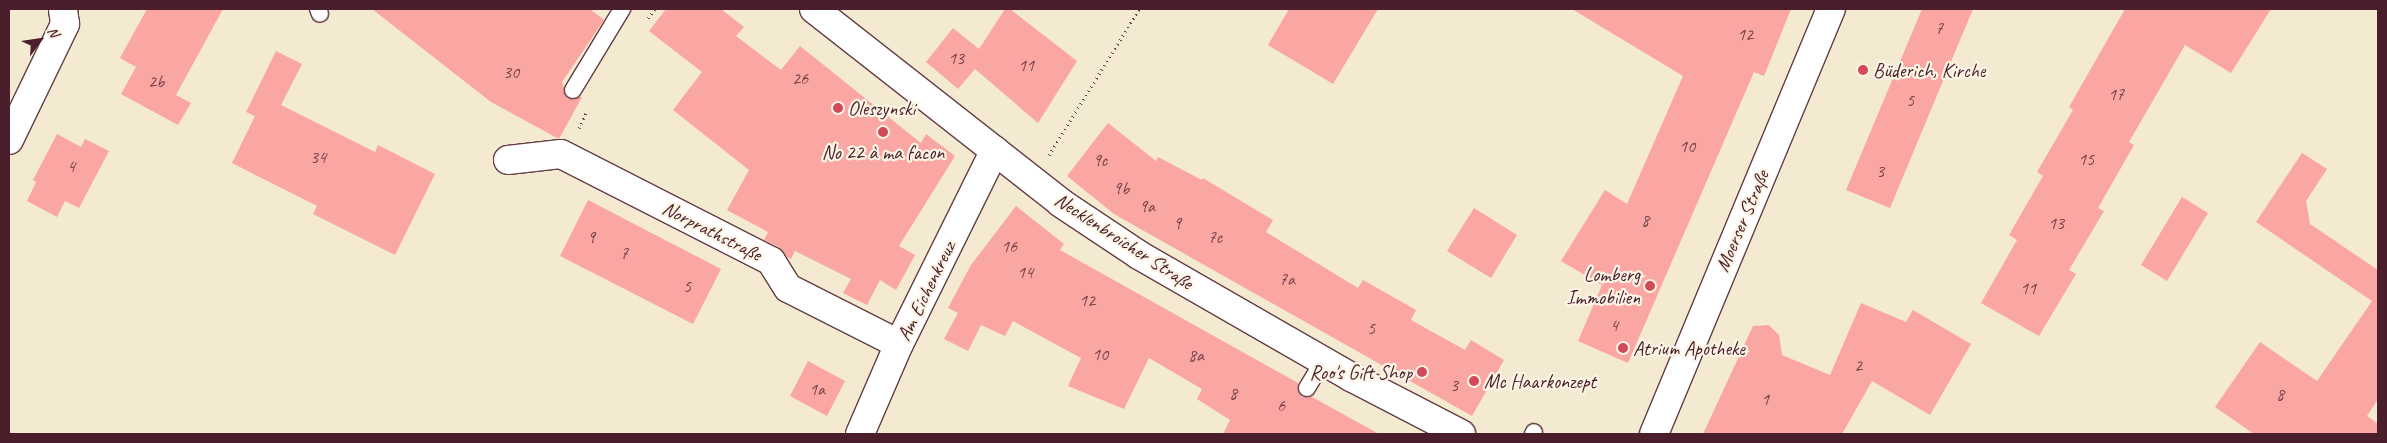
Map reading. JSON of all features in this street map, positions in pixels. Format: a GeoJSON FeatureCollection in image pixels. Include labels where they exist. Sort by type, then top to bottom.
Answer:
{"type":"FeatureCollection","features":[{"type":"Feature","properties":{"kind":"main road"},"geometry":{"type":"LineString","coordinates":[[9,140],[66,24],[63,9]]}},
{"type":"Feature","properties":{"kind":"main road","name":"Necklenbroicher Straße"},"geometry":{"type":"LineString","coordinates":[[814,9],[1033,180],[1139,255],[1323,361],[1461,434]]}},
{"type":"Feature","properties":{"kind":"main road","name":"Moerser Straße"},"geometry":{"type":"LineString","coordinates":[[1654,434],[1831,9]]}},
{"type":"Feature","properties":{"kind":"main road","name":"Am Eichenkreuz"},"geometry":{"type":"LineString","coordinates":[[860,434],[899,344],[995,150]]}},
{"type":"Feature","properties":{"kind":"main road","name":"Norprathstraße"},"geometry":{"type":"LineString","coordinates":[[508,160],[561,154],[771,261],[788,288],[899,344]]}},
{"type":"Feature","properties":{"kind":"lane"},"geometry":{"type":"LineString","coordinates":[[573,90],[622,9]]}},
{"type":"Feature","properties":{"kind":"lane"},"geometry":{"type":"LineString","coordinates":[[1307,388],[1323,361]]}},
{"type":"Feature","properties":{"kind":"path"},"geometry":{"type":"LineString","coordinates":[[1033,180],[1139,9]]}},
{"type":"Feature","properties":{"kind":"building"},"geometry":{"type":"Polygon","coordinates":[[[147,9],[223,9],[176,95],[191,103],[178,125],[121,94],[136,67],[120,58],[147,9]]]}},
{"type":"Feature","properties":{"kind":"building"},"geometry":{"type":"Polygon","coordinates":[[[372,9],[590,9],[604,20],[562,82],[567,98],[582,97],[559,139],[491,102],[372,9]]]}},
{"type":"Feature","properties":{"kind":"building"},"geometry":{"type":"Polygon","coordinates":[[[666,9],[721,9],[744,27],[736,36],[781,70],[800,46],[921,143],[926,134],[955,156],[899,246],[915,255],[896,290],[880,280],[867,305],[843,293],[851,279],[795,251],[791,259],[787,257],[779,247],[764,240],[768,232],[727,210],[749,170],[673,110],[702,72],[649,31],[666,9]]]}},
{"type":"Feature","properties":{"kind":"building"},"geometry":{"type":"Polygon","coordinates":[[[1005,9],[1010,9],[1077,61],[1038,123],[975,69],[958,89],[926,62],[953,28],[979,49],[1005,9]]]}},
{"type":"Feature","properties":{"kind":"building"},"geometry":{"type":"Polygon","coordinates":[[[1289,9],[1378,9],[1333,84],[1268,45],[1289,9]]]}},
{"type":"Feature","properties":{"kind":"building"},"geometry":{"type":"Polygon","coordinates":[[[1572,9],[1791,9],[1764,76],[1754,72],[1628,363],[1578,341],[1602,285],[1561,261],[1605,190],[1627,204],[1683,76],[1572,9]]]}},
{"type":"Feature","properties":{"kind":"building"},"geometry":{"type":"Polygon","coordinates":[[[1922,9],[1973,9],[1890,208],[1846,190],[1922,9]]]}},
{"type":"Feature","properties":{"kind":"building"},"geometry":{"type":"Polygon","coordinates":[[[2125,9],[2271,9],[2231,73],[2185,45],[2129,142],[2134,145],[2098,208],[2104,211],[2069,270],[2076,274],[2039,336],[1981,303],[2017,240],[2009,235],[2043,176],[2037,172],[2073,110],[2069,107],[2125,9]]]}},
{"type":"Feature","properties":{"kind":"building"},"geometry":{"type":"Polygon","coordinates":[[[276,51],[302,64],[281,105],[375,152],[378,145],[435,174],[395,255],[313,214],[317,206],[232,163],[255,116],[246,112],[276,51]]]}},
{"type":"Feature","properties":{"kind":"building"},"geometry":{"type":"Polygon","coordinates":[[[1108,123],[1156,161],[1158,157],[1202,180],[1203,178],[1273,220],[1266,232],[1358,288],[1363,280],[1416,310],[1411,320],[1465,350],[1471,340],[1504,360],[1472,416],[1114,214],[1067,176],[1108,123]]]}},
{"type":"Feature","properties":{"kind":"building"},"geometry":{"type":"Polygon","coordinates":[[[57,134],[81,147],[85,139],[109,151],[79,208],[65,201],[57,217],[27,201],[36,182],[33,180],[57,134]]]}},
{"type":"Feature","properties":{"kind":"building"},"geometry":{"type":"Polygon","coordinates":[[[2302,153],[2327,169],[2306,201],[2310,224],[2378,270],[2378,399],[2367,416],[2378,424],[2378,434],[2254,434],[2215,407],[2260,342],[2317,381],[2372,301],[2256,222],[2302,153]]]}},
{"type":"Feature","properties":{"kind":"building"},"geometry":{"type":"Polygon","coordinates":[[[2182,197],[2208,213],[2167,281],[2141,265],[2182,197]]]}},
{"type":"Feature","properties":{"kind":"building"},"geometry":{"type":"Polygon","coordinates":[[[588,200],[721,269],[693,324],[560,256],[588,200]]]}},
{"type":"Feature","properties":{"kind":"building"},"geometry":{"type":"Polygon","coordinates":[[[1016,206],[1064,244],[1060,250],[1298,383],[1298,392],[1302,397],[1312,397],[1379,434],[1223,434],[1230,420],[1197,399],[1202,389],[1149,358],[1124,409],[1068,386],[1081,358],[1013,321],[1005,336],[981,325],[968,351],[944,339],[958,313],[948,308],[971,265],[1016,206]]]}},
{"type":"Feature","properties":{"kind":"building"},"geometry":{"type":"Polygon","coordinates":[[[1474,208],[1517,235],[1491,278],[1447,251],[1474,208]]]}},
{"type":"Feature","properties":{"kind":"building"},"geometry":{"type":"Polygon","coordinates":[[[1861,303],[1906,322],[1913,310],[1971,344],[1930,415],[1872,381],[1842,434],[1703,434],[1753,326],[1769,325],[1779,335],[1782,355],[1830,375],[1861,303]]]}},
{"type":"Feature","properties":{"kind":"building"},"geometry":{"type":"Polygon","coordinates":[[[808,361],[845,381],[827,416],[790,396],[808,361]]]}},
{"type":"Feature","properties":{"kind":"place","name":"Büderich, Kirche"},"geometry":{"type":"Point","coordinates":[1863,70]}},
{"type":"Feature","properties":{"kind":"place","name":"Oleszynski"},"geometry":{"type":"Point","coordinates":[838,108]}},
{"type":"Feature","properties":{"kind":"place","name":"No 22 à ma facon"},"geometry":{"type":"Point","coordinates":[883,132]}},
{"type":"Feature","properties":{"kind":"place","name":"Lomberg Immobilien"},"geometry":{"type":"Point","coordinates":[1650,286]}},
{"type":"Feature","properties":{"kind":"place","name":"Atrium Apotheke"},"geometry":{"type":"Point","coordinates":[1623,348]}},
{"type":"Feature","properties":{"kind":"place","name":"Roo's Gift Shop"},"geometry":{"type":"Point","coordinates":[1422,372]}},
{"type":"Feature","properties":{"kind":"place","name":"Mc Haarkonzept"},"geometry":{"type":"Point","coordinates":[1474,381]}}]}
